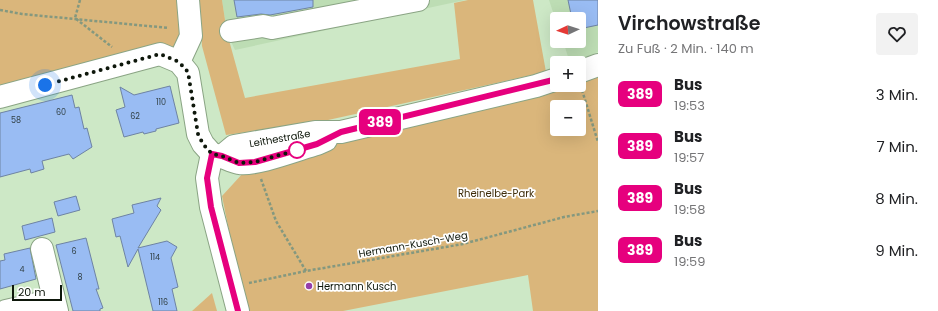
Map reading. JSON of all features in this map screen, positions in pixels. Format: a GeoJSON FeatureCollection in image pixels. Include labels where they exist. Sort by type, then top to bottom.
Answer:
{"type":"FeatureCollection","features":[{"type":"Feature","properties":{"kind":"street"},"geometry":{"type":"LineString","coordinates":[[179,62],[191,36],[188,0]]}},
{"type":"Feature","properties":{"kind":"street"},"geometry":{"type":"LineString","coordinates":[[231,31],[263,26],[272,28],[367,5],[418,0]]}},
{"type":"Feature","properties":{"kind":"street"},"geometry":{"type":"LineString","coordinates":[[0,97],[160,54],[179,62],[188,72],[198,134],[203,144],[217,155],[207,178],[211,207],[236,303]]}},
{"type":"Feature","properties":{"kind":"street"},"geometry":{"type":"LineString","coordinates":[[586,74],[598,65]]}},
{"type":"Feature","properties":{"kind":"street","name":"Leithestraße"},"geometry":{"type":"LineString","coordinates":[[217,155],[239,163],[255,162],[317,144],[341,132],[550,82]]}},
{"type":"Feature","properties":{"kind":"street"},"geometry":{"type":"LineString","coordinates":[[6,311],[56,305],[42,249]]}},
{"type":"Feature","properties":{"kind":"path"},"geometry":{"type":"LineString","coordinates":[[75,18],[80,0]]}},
{"type":"Feature","properties":{"kind":"path"},"geometry":{"type":"LineString","coordinates":[[0,10],[22,14],[169,28]]}},
{"type":"Feature","properties":{"kind":"path"},"geometry":{"type":"LineString","coordinates":[[75,18],[116,50]]}},
{"type":"Feature","properties":{"kind":"path"},"geometry":{"type":"LineString","coordinates":[[584,92],[598,142]]}},
{"type":"Feature","properties":{"kind":"path"},"geometry":{"type":"LineString","coordinates":[[264,188],[276,222],[306,271]]}},
{"type":"Feature","properties":{"kind":"path","name":"Hermann-Kusch-Weg"},"geometry":{"type":"LineString","coordinates":[[236,303],[250,282],[463,244],[564,216],[598,211]]}},
{"type":"Feature","properties":{"kind":"shaded area"},"geometry":{"type":"Polygon","coordinates":[[[222,0],[465,0],[235,50],[227,33],[222,0]]]}},
{"type":"Feature","properties":{"kind":"shaded area"},"geometry":{"type":"Polygon","coordinates":[[[549,0],[598,0],[598,52],[586,57],[568,56],[565,48],[586,48],[586,12],[553,12],[549,0]]]}},
{"type":"Feature","properties":{"kind":"green space"},"geometry":{"type":"Polygon","coordinates":[[[0,0],[187,0],[178,51],[0,89],[0,0]]]}},
{"type":"Feature","properties":{"kind":"green space"},"geometry":{"type":"Polygon","coordinates":[[[199,0],[222,0],[227,33],[245,98],[460,59],[454,3],[468,0],[533,0],[546,72],[319,122],[226,135],[202,46],[199,0]]]}},
{"type":"Feature","properties":{"kind":"green space","name":"Rheinelbe-Park"},"geometry":{"type":"Polygon","coordinates":[[[598,77],[598,311],[533,311],[528,275],[343,311],[245,311],[222,196],[244,172],[335,144],[550,91],[586,92],[586,81],[598,77]]]}},
{"type":"Feature","properties":{"kind":"green space"},"geometry":{"type":"Polygon","coordinates":[[[212,293],[217,311],[192,311],[212,293]]]}},
{"type":"Feature","properties":{"kind":"building"},"geometry":{"type":"Polygon","coordinates":[[[234,0],[313,0],[313,7],[270,15],[261,14],[237,17],[234,0]]]}},
{"type":"Feature","properties":{"kind":"building"},"geometry":{"type":"Polygon","coordinates":[[[568,0],[598,0],[598,25],[586,28],[586,12],[571,12],[568,0]]]}},
{"type":"Feature","properties":{"kind":"building"},"geometry":{"type":"Polygon","coordinates":[[[170,86],[179,123],[156,129],[156,131],[144,134],[143,132],[124,137],[116,110],[125,107],[120,87],[134,95],[170,86]]]}},
{"type":"Feature","properties":{"kind":"building"},"geometry":{"type":"Polygon","coordinates":[[[72,95],[75,108],[79,107],[84,129],[87,128],[92,147],[73,159],[69,154],[42,161],[44,169],[31,173],[30,169],[0,177],[0,113],[72,95]]]}},
{"type":"Feature","properties":{"kind":"building"},"geometry":{"type":"Polygon","coordinates":[[[76,196],[80,210],[58,216],[54,202],[76,196]]]}},
{"type":"Feature","properties":{"kind":"building"},"geometry":{"type":"Polygon","coordinates":[[[161,198],[157,206],[161,210],[138,248],[167,241],[177,247],[171,258],[178,287],[172,289],[177,311],[153,311],[138,249],[128,267],[120,236],[116,237],[112,219],[134,213],[132,205],[161,198]]]}},
{"type":"Feature","properties":{"kind":"building"},"geometry":{"type":"Polygon","coordinates":[[[52,218],[55,232],[25,240],[22,226],[52,218]]]}},
{"type":"Feature","properties":{"kind":"building"},"geometry":{"type":"Polygon","coordinates":[[[86,238],[99,289],[96,289],[103,308],[100,309],[100,311],[73,311],[56,245],[86,238]]]}},
{"type":"Feature","properties":{"kind":"building"},"geometry":{"type":"Polygon","coordinates":[[[30,248],[36,279],[0,289],[0,261],[5,260],[4,254],[30,248]]]}},
{"type":"Feature","properties":{"kind":"bus line","name":"389"},"geometry":{"type":"LineString","coordinates":[[238,311],[211,207],[207,178],[212,154],[222,156],[239,163],[255,162],[317,144],[341,132],[536,86],[550,81]]}},
{"type":"Feature","properties":{"kind":"place","name":"Hermann Kusch"},"geometry":{"type":"Point","coordinates":[309,286]}},
{"type":"Feature","properties":{"kind":"route"},"geometry":{"type":"LineString","coordinates":[[45,85],[160,54],[179,62],[188,72],[198,134],[203,144],[212,154],[222,156],[239,163],[255,162],[301,149],[297,150]]}}]}
